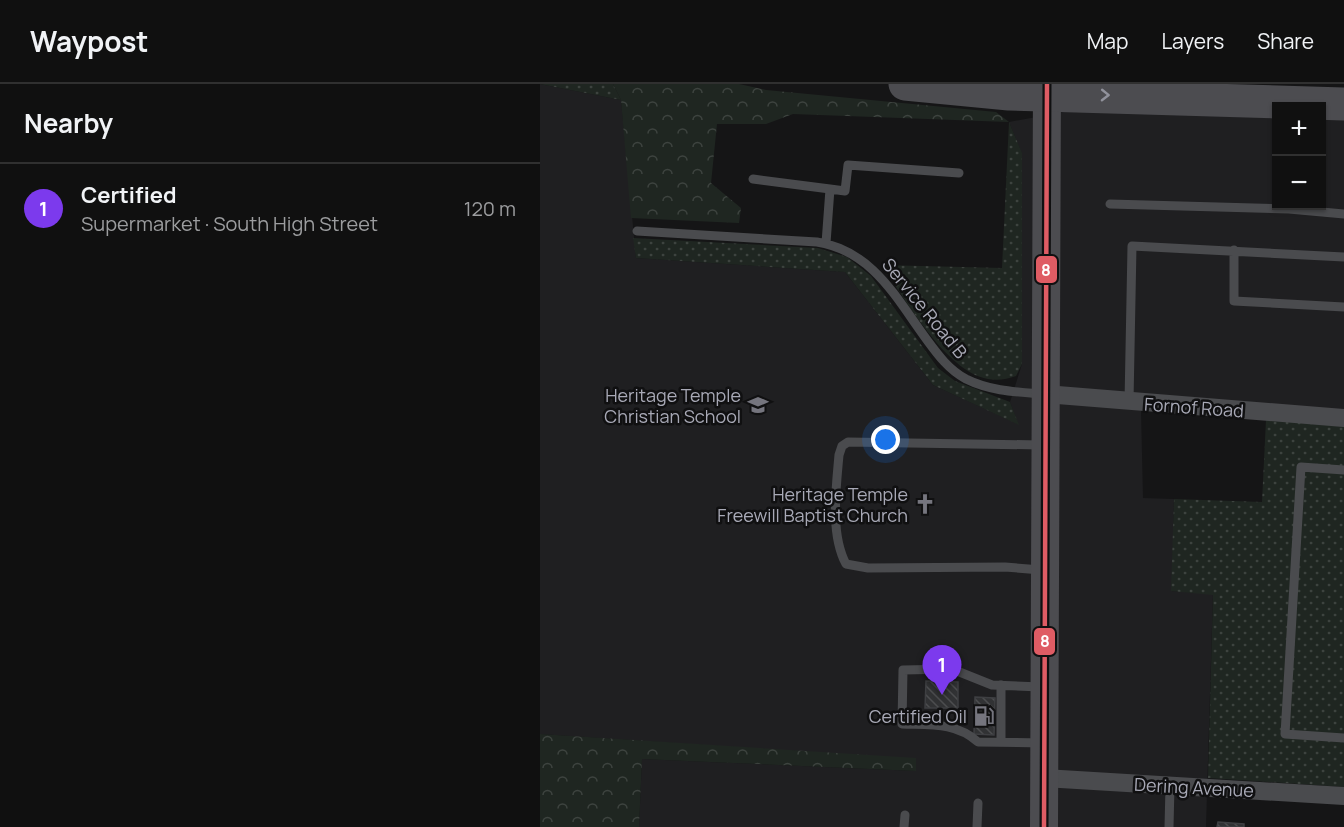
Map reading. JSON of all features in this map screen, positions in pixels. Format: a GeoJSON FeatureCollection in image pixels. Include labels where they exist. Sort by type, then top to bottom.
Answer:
{"type":"FeatureCollection","features":[{"type":"Feature","properties":{"kind":"highway"},"geometry":{"type":"LineString","coordinates":[[905,84],[1009,94],[1047,89],[1344,104]]}},
{"type":"Feature","properties":{"kind":"main road"},"geometry":{"type":"LineString","coordinates":[[1044,827],[1047,89]]}},
{"type":"Feature","properties":{"kind":"street","name":"Fornof Road"},"geometry":{"type":"LineString","coordinates":[[1045,394],[1344,418]]}},
{"type":"Feature","properties":{"kind":"street","name":"Dering Avenue"},"geometry":{"type":"LineString","coordinates":[[1044,778],[1344,796]]}},
{"type":"Feature","properties":{"kind":"lane"},"geometry":{"type":"LineString","coordinates":[[753,179],[845,191],[848,165],[959,172]]}},
{"type":"Feature","properties":{"kind":"lane"},"geometry":{"type":"LineString","coordinates":[[826,243],[830,189]]}},
{"type":"Feature","properties":{"kind":"lane"},"geometry":{"type":"LineString","coordinates":[[1110,204],[1272,207]]}},
{"type":"Feature","properties":{"kind":"lane"},"geometry":{"type":"LineString","coordinates":[[1313,210],[1344,214]]}},
{"type":"Feature","properties":{"kind":"lane","name":"Service Road B"},"geometry":{"type":"LineString","coordinates":[[637,231],[826,243],[855,253],[869,265],[952,370],[965,379],[995,390],[1045,394]]}},
{"type":"Feature","properties":{"kind":"lane"},"geometry":{"type":"LineString","coordinates":[[1129,402],[1132,246],[1344,257]]}},
{"type":"Feature","properties":{"kind":"lane"},"geometry":{"type":"LineString","coordinates":[[1234,250],[1234,301],[1344,307]]}},
{"type":"Feature","properties":{"kind":"lane"},"geometry":{"type":"LineString","coordinates":[[1044,445],[848,442],[842,446],[839,455],[836,536],[839,552],[846,564],[868,568],[1005,567],[1044,571]]}},
{"type":"Feature","properties":{"kind":"lane"},"geometry":{"type":"LineString","coordinates":[[1344,470],[1301,467],[1285,734],[1344,738]]}},
{"type":"Feature","properties":{"kind":"lane"},"geometry":{"type":"LineString","coordinates":[[1044,687],[992,685],[952,669],[903,670],[902,724],[952,726],[969,733],[978,742],[1044,743]]}},
{"type":"Feature","properties":{"kind":"lane"},"geometry":{"type":"LineString","coordinates":[[1001,685],[1001,742]]}},
{"type":"Feature","properties":{"kind":"lane"},"geometry":{"type":"LineString","coordinates":[[1169,827],[1170,786]]}},
{"type":"Feature","properties":{"kind":"lane"},"geometry":{"type":"LineString","coordinates":[[977,827],[978,803]]}},
{"type":"Feature","properties":{"kind":"lane"},"geometry":{"type":"LineString","coordinates":[[904,827],[905,815]]}},
{"type":"Feature","properties":{"kind":"shaded area"},"geometry":{"type":"Polygon","coordinates":[[[540,84],[621,100],[636,258],[845,272],[933,385],[1018,424],[1010,402],[1022,364],[1022,154],[1009,122],[1123,101],[1272,110],[1272,210],[1326,210],[1326,112],[1344,113],[1344,425],[1141,409],[1143,498],[1174,499],[1172,591],[1213,594],[1206,827],[639,827],[642,759],[916,771],[916,759],[540,734],[540,84]]]}},
{"type":"Feature","properties":{"kind":"green space"},"geometry":{"type":"Polygon","coordinates":[[[540,84],[613,84],[621,100],[540,84]]]}},
{"type":"Feature","properties":{"kind":"green space"},"geometry":{"type":"Polygon","coordinates":[[[613,84],[739,84],[766,90],[996,112],[1009,122],[793,114],[766,124],[717,124],[711,183],[741,208],[739,223],[631,218],[621,100],[613,84]]]}},
{"type":"Feature","properties":{"kind":"green space"},"geometry":{"type":"Polygon","coordinates":[[[1009,122],[1022,153],[1022,364],[1016,376],[995,380],[972,373],[957,363],[942,348],[928,332],[881,265],[1002,268],[1009,122]]]}},
{"type":"Feature","properties":{"kind":"green space"},"geometry":{"type":"Polygon","coordinates":[[[633,238],[818,248],[847,257],[871,276],[938,368],[955,381],[1010,402],[1019,425],[933,385],[845,272],[636,258],[633,238]]]}},
{"type":"Feature","properties":{"kind":"green space"},"geometry":{"type":"Polygon","coordinates":[[[1266,420],[1344,425],[1344,787],[1208,778],[1213,595],[1171,591],[1174,499],[1262,502],[1266,420]]]}},
{"type":"Feature","properties":{"kind":"green space"},"geometry":{"type":"Polygon","coordinates":[[[540,734],[916,758],[916,771],[642,759],[639,827],[540,827],[540,734]]]}},
{"type":"Feature","properties":{"kind":"building"},"geometry":{"type":"Polygon","coordinates":[[[926,681],[958,682],[958,708],[925,708],[926,681]]]}},
{"type":"Feature","properties":{"kind":"building","name":"Certified Oil"},"geometry":{"type":"Polygon","coordinates":[[[975,697],[995,698],[994,735],[974,734],[975,697]]]}},
{"type":"Feature","properties":{"kind":"building"},"geometry":{"type":"Polygon","coordinates":[[[1218,822],[1244,824],[1244,827],[1217,827],[1218,822]]]}},
{"type":"Feature","properties":{"kind":"transit line","name":"8"},"geometry":{"type":"LineString","coordinates":[[1044,827],[1047,84]]}},
{"type":"Feature","properties":{"kind":"place","name":"Heritage Temple Christian School"},"geometry":{"type":"Point","coordinates":[758,405]}},
{"type":"Feature","properties":{"kind":"place","name":"Heritage Temple Freewill Baptist Church"},"geometry":{"type":"Point","coordinates":[925,504]}},
{"type":"Feature","properties":{"kind":"place","name":"Certified"},"geometry":{"type":"Point","coordinates":[942,695]}},
{"type":"Feature","properties":{"kind":"place","name":"Certified Oil"},"geometry":{"type":"Point","coordinates":[984,716]}}]}
